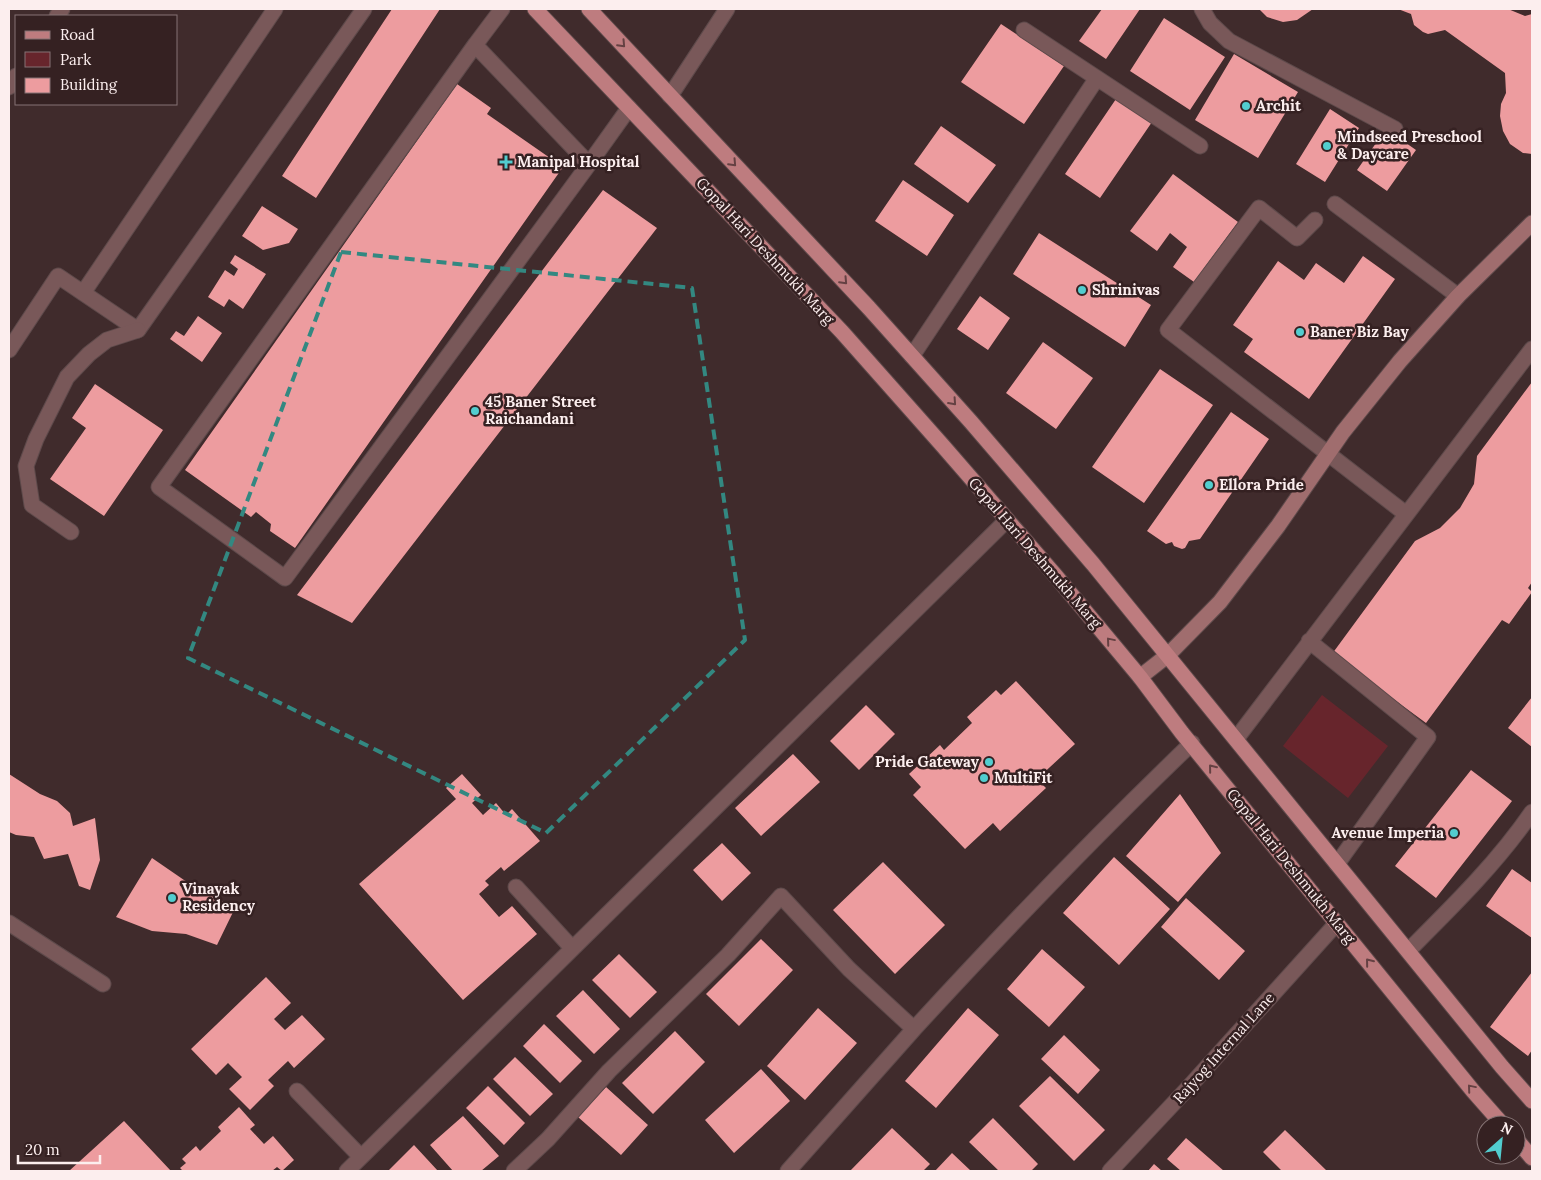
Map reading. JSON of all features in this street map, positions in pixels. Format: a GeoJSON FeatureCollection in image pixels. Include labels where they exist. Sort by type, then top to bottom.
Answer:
{"type":"FeatureCollection","features":[{"type":"Feature","properties":{"kind":"main road","name":"Gopal Hari Deshmukh Marg"},"geometry":{"type":"LineString","coordinates":[[534,9],[842,332],[1007,520],[1140,677],[1473,1091],[1495,1115]]}},
{"type":"Feature","properties":{"kind":"main road"},"geometry":{"type":"LineString","coordinates":[[588,9],[869,308],[971,422],[1083,552],[1502,1067],[1532,1101]]}},
{"type":"Feature","properties":{"kind":"street"},"geometry":{"type":"LineString","coordinates":[[84,293],[275,9]]}},
{"type":"Feature","properties":{"kind":"street"},"geometry":{"type":"LineString","coordinates":[[71,532],[32,505],[26,466],[36,438],[68,377],[89,354],[107,340],[138,330],[364,9]]}},
{"type":"Feature","properties":{"kind":"street"},"geometry":{"type":"LineString","coordinates":[[502,9],[159,487],[285,578],[629,108]]}},
{"type":"Feature","properties":{"kind":"street"},"geometry":{"type":"LineString","coordinates":[[670,96],[727,9]]}},
{"type":"Feature","properties":{"kind":"street"},"geometry":{"type":"LineString","coordinates":[[1202,9],[1210,23],[1229,41],[1395,129]]}},
{"type":"Feature","properties":{"kind":"street"},"geometry":{"type":"LineString","coordinates":[[1024,30],[1200,146]]}},
{"type":"Feature","properties":{"kind":"street"},"geometry":{"type":"LineString","coordinates":[[475,45],[589,164]]}},
{"type":"Feature","properties":{"kind":"street"},"geometry":{"type":"LineString","coordinates":[[912,356],[1097,78]]}},
{"type":"Feature","properties":{"kind":"street"},"geometry":{"type":"LineString","coordinates":[[1335,204],[1458,296]]}},
{"type":"Feature","properties":{"kind":"street"},"geometry":{"type":"LineString","coordinates":[[1315,220],[1297,238],[1260,208],[1168,330],[1406,514]]}},
{"type":"Feature","properties":{"kind":"street"},"geometry":{"type":"LineString","coordinates":[[1140,677],[1168,655],[1226,595],[1278,526],[1348,426],[1400,361],[1458,296],[1530,229]]}},
{"type":"Feature","properties":{"kind":"street"},"geometry":{"type":"LineString","coordinates":[[9,350],[58,276],[138,330]]}},
{"type":"Feature","properties":{"kind":"street"},"geometry":{"type":"LineString","coordinates":[[1236,739],[1532,349]]}},
{"type":"Feature","properties":{"kind":"street"},"geometry":{"type":"LineString","coordinates":[[347,1171],[1007,520]]}},
{"type":"Feature","properties":{"kind":"street"},"geometry":{"type":"LineString","coordinates":[[1309,641],[1428,737],[1337,864]]}},
{"type":"Feature","properties":{"kind":"street"},"geometry":{"type":"LineString","coordinates":[[788,1171],[970,968],[1117,815],[1192,743]]}},
{"type":"Feature","properties":{"kind":"street"},"geometry":{"type":"LineString","coordinates":[[1408,950],[1453,906],[1517,835],[1532,812]]}},
{"type":"Feature","properties":{"kind":"street"},"geometry":{"type":"LineString","coordinates":[[516,887],[572,948]]}},
{"type":"Feature","properties":{"kind":"street"},"geometry":{"type":"LineString","coordinates":[[514,1171],[548,1138],[609,1071],[728,955],[781,896],[849,969],[914,1029]]}},
{"type":"Feature","properties":{"kind":"street"},"geometry":{"type":"LineString","coordinates":[[9,923],[103,984]]}},
{"type":"Feature","properties":{"kind":"street","name":"Rajyog Internal Lane"},"geometry":{"type":"LineString","coordinates":[[1110,1171],[1337,923]]}},
{"type":"Feature","properties":{"kind":"street"},"geometry":{"type":"LineString","coordinates":[[297,1091],[361,1157]]}},
{"type":"Feature","properties":{"kind":"highlighted area"},"geometry":{"type":"Polygon","coordinates":[[[341,252],[692,288],[745,640],[546,833],[188,658],[341,252]]]}},
{"type":"Feature","properties":{"kind":"green space"},"geometry":{"type":"Polygon","coordinates":[[[1322,695],[1388,746],[1348,798],[1283,746],[1322,695]]]}},
{"type":"Feature","properties":{"kind":"building"},"geometry":{"type":"Polygon","coordinates":[[[392,9],[440,9],[316,198],[282,176],[392,9]]]}},
{"type":"Feature","properties":{"kind":"building"},"geometry":{"type":"Polygon","coordinates":[[[1102,9],[1140,9],[1106,59],[1079,41],[1102,9]]]}},
{"type":"Feature","properties":{"kind":"building"},"geometry":{"type":"Polygon","coordinates":[[[1259,9],[1313,9],[1297,20],[1283,22],[1267,17],[1259,9]]]}},
{"type":"Feature","properties":{"kind":"building"},"geometry":{"type":"Polygon","coordinates":[[[1398,9],[1508,9],[1525,16],[1532,14],[1532,154],[1523,153],[1510,144],[1503,131],[1500,116],[1501,104],[1506,93],[1505,73],[1445,30],[1428,34],[1423,32],[1414,25],[1411,14],[1398,9]]]}},
{"type":"Feature","properties":{"kind":"building"},"geometry":{"type":"Polygon","coordinates":[[[1164,18],[1225,57],[1190,110],[1130,71],[1164,18]]]}},
{"type":"Feature","properties":{"kind":"building"},"geometry":{"type":"Polygon","coordinates":[[[1001,24],[1064,66],[1024,124],[961,82],[1001,24]]]}},
{"type":"Feature","properties":{"kind":"building","name":"Archit"},"geometry":{"type":"Polygon","coordinates":[[[1234,54],[1298,92],[1258,158],[1195,120],[1234,54]]]}},
{"type":"Feature","properties":{"kind":"building","name":"Manipal Hospital"},"geometry":{"type":"Polygon","coordinates":[[[457,84],[491,108],[487,114],[563,167],[295,548],[270,531],[271,524],[256,512],[251,517],[185,470],[457,84]]]}},
{"type":"Feature","properties":{"kind":"building"},"geometry":{"type":"Polygon","coordinates":[[[1116,99],[1152,122],[1100,198],[1065,174],[1116,99]]]}},
{"type":"Feature","properties":{"kind":"building","name":"Mindseed Preschool & Daycare"},"geometry":{"type":"Polygon","coordinates":[[[1330,109],[1359,128],[1325,182],[1296,164],[1330,109]]]}},
{"type":"Feature","properties":{"kind":"building"},"geometry":{"type":"Polygon","coordinates":[[[941,126],[996,165],[968,203],[914,164],[941,126]]]}},
{"type":"Feature","properties":{"kind":"building"},"geometry":{"type":"Polygon","coordinates":[[[1386,129],[1416,150],[1387,191],[1357,170],[1386,129]]]}},
{"type":"Feature","properties":{"kind":"building"},"geometry":{"type":"Polygon","coordinates":[[[1173,174],[1238,222],[1194,282],[1173,267],[1187,247],[1170,233],[1157,251],[1130,231],[1173,174]]]}},
{"type":"Feature","properties":{"kind":"building"},"geometry":{"type":"Polygon","coordinates":[[[903,180],[954,215],[927,256],[875,221],[903,180]]]}},
{"type":"Feature","properties":{"kind":"building","name":"45 Baner Street Raichandani"},"geometry":{"type":"Polygon","coordinates":[[[603,190],[657,228],[352,623],[297,595],[603,190]]]}},
{"type":"Feature","properties":{"kind":"building"},"geometry":{"type":"Polygon","coordinates":[[[262,206],[298,229],[289,243],[263,250],[242,236],[262,206]]]}},
{"type":"Feature","properties":{"kind":"building","name":"Shrinivas"},"geometry":{"type":"Polygon","coordinates":[[[1039,233],[1151,305],[1125,347],[1013,274],[1039,233]]]}},
{"type":"Feature","properties":{"kind":"building"},"geometry":{"type":"Polygon","coordinates":[[[235,255],[266,274],[243,309],[229,299],[224,307],[208,297],[225,270],[234,276],[238,269],[230,263],[235,255]]]}},
{"type":"Feature","properties":{"kind":"building","name":"Baner Biz Bay"},"geometry":{"type":"Polygon","coordinates":[[[1363,256],[1395,279],[1309,399],[1244,352],[1253,339],[1233,325],[1278,261],[1304,280],[1316,263],[1344,283],[1363,256]]]}},
{"type":"Feature","properties":{"kind":"building"},"geometry":{"type":"Polygon","coordinates":[[[980,296],[1010,318],[988,350],[957,329],[980,296]]]}},
{"type":"Feature","properties":{"kind":"building"},"geometry":{"type":"Polygon","coordinates":[[[198,316],[222,333],[202,362],[170,339],[176,331],[184,336],[198,316]]]}},
{"type":"Feature","properties":{"kind":"building"},"geometry":{"type":"Polygon","coordinates":[[[1043,342],[1093,378],[1056,429],[1006,393],[1043,342]]]}},
{"type":"Feature","properties":{"kind":"building"},"geometry":{"type":"Polygon","coordinates":[[[1160,369],[1213,405],[1144,503],[1092,467],[1160,369]]]}},
{"type":"Feature","properties":{"kind":"building"},"geometry":{"type":"Polygon","coordinates":[[[1532,382],[1532,582],[1528,588],[1532,592],[1509,624],[1502,620],[1426,723],[1332,654],[1415,541],[1440,528],[1460,508],[1474,484],[1477,456],[1532,382]]]}},
{"type":"Feature","properties":{"kind":"building"},"geometry":{"type":"Polygon","coordinates":[[[95,384],[163,430],[104,516],[50,479],[86,428],[72,418],[95,384]]]}},
{"type":"Feature","properties":{"kind":"building","name":"Ellora Pride"},"geometry":{"type":"Polygon","coordinates":[[[1231,412],[1269,439],[1200,539],[1189,541],[1185,548],[1182,549],[1174,546],[1172,542],[1166,544],[1147,531],[1231,412]]]}},
{"type":"Feature","properties":{"kind":"building","name":"Pride Gateway"},"geometry":{"type":"Polygon","coordinates":[[[1016,681],[1075,744],[1037,779],[1046,788],[1000,831],[993,823],[965,849],[913,795],[921,787],[909,774],[940,745],[944,750],[972,723],[967,717],[996,690],[1001,695],[1016,681]]]}},
{"type":"Feature","properties":{"kind":"building"},"geometry":{"type":"Polygon","coordinates":[[[1532,697],[1532,747],[1508,728],[1532,697]]]}},
{"type":"Feature","properties":{"kind":"building"},"geometry":{"type":"Polygon","coordinates":[[[866,705],[895,734],[859,770],[830,741],[866,705]]]}},
{"type":"Feature","properties":{"kind":"building"},"geometry":{"type":"Polygon","coordinates":[[[793,754],[820,782],[761,836],[735,808],[793,754]]]}},
{"type":"Feature","properties":{"kind":"building","name":"Avenue Imperia"},"geometry":{"type":"Polygon","coordinates":[[[1471,770],[1512,801],[1436,898],[1395,866],[1471,770]]]}},
{"type":"Feature","properties":{"kind":"building"},"geometry":{"type":"Polygon","coordinates":[[[9,774],[40,794],[57,801],[70,813],[73,826],[95,818],[100,860],[90,890],[79,886],[68,854],[44,859],[34,837],[16,835],[9,832],[9,774]]]}},
{"type":"Feature","properties":{"kind":"building"},"geometry":{"type":"Polygon","coordinates":[[[462,774],[481,795],[472,803],[483,815],[496,803],[506,815],[512,809],[540,841],[504,871],[501,867],[485,881],[489,885],[479,894],[499,917],[512,906],[537,934],[463,1000],[359,884],[456,799],[446,788],[462,774]]]}},
{"type":"Feature","properties":{"kind":"building"},"geometry":{"type":"Polygon","coordinates":[[[1180,794],[1221,853],[1178,902],[1126,856],[1180,794]]]}},
{"type":"Feature","properties":{"kind":"building"},"geometry":{"type":"Polygon","coordinates":[[[722,843],[751,873],[722,901],[693,870],[722,843]]]}},
{"type":"Feature","properties":{"kind":"building"},"geometry":{"type":"Polygon","coordinates":[[[1114,857],[1170,909],[1119,965],[1063,913],[1114,857]]]}},
{"type":"Feature","properties":{"kind":"building","name":"Vinayak Residency"},"geometry":{"type":"Polygon","coordinates":[[[152,858],[184,880],[235,908],[217,945],[186,934],[152,931],[116,917],[152,858]]]}},
{"type":"Feature","properties":{"kind":"building"},"geometry":{"type":"Polygon","coordinates":[[[883,862],[945,925],[895,974],[833,910],[883,862]]]}},
{"type":"Feature","properties":{"kind":"building"},"geometry":{"type":"Polygon","coordinates":[[[1512,869],[1532,883],[1532,938],[1486,906],[1512,869]]]}},
{"type":"Feature","properties":{"kind":"building"},"geometry":{"type":"Polygon","coordinates":[[[1186,898],[1245,951],[1219,980],[1161,927],[1186,898]]]}},
{"type":"Feature","properties":{"kind":"building"},"geometry":{"type":"Polygon","coordinates":[[[761,939],[793,970],[739,1026],[706,994],[761,939]]]}},
{"type":"Feature","properties":{"kind":"building"},"geometry":{"type":"Polygon","coordinates":[[[1042,949],[1085,987],[1049,1027],[1007,989],[1042,949]]]}},
{"type":"Feature","properties":{"kind":"building"},"geometry":{"type":"Polygon","coordinates":[[[619,954],[657,992],[630,1018],[592,980],[619,954]]]}},
{"type":"Feature","properties":{"kind":"building"},"geometry":{"type":"Polygon","coordinates":[[[1532,972],[1532,1050],[1528,1056],[1490,1027],[1532,972]]]}},
{"type":"Feature","properties":{"kind":"building"},"geometry":{"type":"Polygon","coordinates":[[[266,977],[291,1003],[274,1019],[285,1030],[302,1015],[325,1039],[294,1068],[288,1061],[268,1080],[274,1086],[250,1110],[229,1089],[242,1077],[228,1063],[216,1075],[191,1049],[266,977]]]}},
{"type":"Feature","properties":{"kind":"building"},"geometry":{"type":"Polygon","coordinates":[[[583,990],[620,1029],[594,1054],[556,1016],[583,990]]]}},
{"type":"Feature","properties":{"kind":"building"},"geometry":{"type":"Polygon","coordinates":[[[818,1008],[857,1043],[805,1100],[767,1066],[818,1008]]]}},
{"type":"Feature","properties":{"kind":"building"},"geometry":{"type":"Polygon","coordinates":[[[968,1008],[999,1035],[936,1108],[905,1081],[968,1008]]]}},
{"type":"Feature","properties":{"kind":"building"},"geometry":{"type":"Polygon","coordinates":[[[544,1024],[582,1061],[560,1083],[523,1046],[544,1024]]]}},
{"type":"Feature","properties":{"kind":"building"},"geometry":{"type":"Polygon","coordinates":[[[675,1031],[705,1062],[653,1114],[622,1083],[675,1031]]]}},
{"type":"Feature","properties":{"kind":"building"},"geometry":{"type":"Polygon","coordinates":[[[1064,1035],[1100,1070],[1078,1094],[1041,1059],[1064,1035]]]}},
{"type":"Feature","properties":{"kind":"building"},"geometry":{"type":"Polygon","coordinates":[[[515,1057],[553,1094],[530,1116],[493,1079],[515,1057]]]}},
{"type":"Feature","properties":{"kind":"building"},"geometry":{"type":"Polygon","coordinates":[[[761,1069],[790,1101],[734,1153],[705,1120],[761,1069]]]}},
{"type":"Feature","properties":{"kind":"building"},"geometry":{"type":"Polygon","coordinates":[[[1050,1076],[1105,1130],[1074,1161],[1019,1106],[1050,1076]]]}},
{"type":"Feature","properties":{"kind":"building"},"geometry":{"type":"Polygon","coordinates":[[[488,1086],[525,1123],[504,1145],[466,1108],[488,1086]]]}},
{"type":"Feature","properties":{"kind":"building"},"geometry":{"type":"Polygon","coordinates":[[[606,1087],[648,1125],[621,1155],[578,1117],[606,1087]]]}},
{"type":"Feature","properties":{"kind":"building"},"geometry":{"type":"Polygon","coordinates":[[[239,1107],[255,1125],[250,1129],[264,1144],[273,1136],[294,1160],[282,1171],[277,1167],[272,1171],[183,1171],[180,1168],[186,1163],[182,1159],[196,1146],[200,1151],[221,1131],[218,1127],[239,1107]]]}},
{"type":"Feature","properties":{"kind":"building"},"geometry":{"type":"Polygon","coordinates":[[[463,1116],[499,1156],[481,1171],[453,1171],[430,1145],[463,1116]]]}},
{"type":"Feature","properties":{"kind":"building"},"geometry":{"type":"Polygon","coordinates":[[[993,1118],[1038,1164],[1031,1171],[999,1171],[969,1142],[993,1118]]]}},
{"type":"Feature","properties":{"kind":"building"},"geometry":{"type":"Polygon","coordinates":[[[124,1121],[171,1171],[69,1171],[124,1121]]]}},
{"type":"Feature","properties":{"kind":"building"},"geometry":{"type":"Polygon","coordinates":[[[892,1128],[930,1164],[923,1171],[850,1171],[892,1128]]]}},
{"type":"Feature","properties":{"kind":"building"},"geometry":{"type":"Polygon","coordinates":[[[1285,1130],[1327,1171],[1282,1171],[1263,1152],[1285,1130]]]}},
{"type":"Feature","properties":{"kind":"building"},"geometry":{"type":"Polygon","coordinates":[[[1186,1138],[1224,1171],[1181,1171],[1167,1159],[1186,1138]]]}},
{"type":"Feature","properties":{"kind":"building"},"geometry":{"type":"Polygon","coordinates":[[[414,1145],[438,1171],[388,1171],[414,1145]]]}},
{"type":"Feature","properties":{"kind":"building"},"geometry":{"type":"Polygon","coordinates":[[[952,1153],[971,1171],[935,1171],[952,1153]]]}},
{"type":"Feature","properties":{"kind":"building"},"geometry":{"type":"Polygon","coordinates":[[[1154,1164],[1162,1171],[1148,1171],[1154,1164]]]}},
{"type":"Feature","properties":{"kind":"place","name":"Archit"},"geometry":{"type":"Point","coordinates":[1246,106]}},
{"type":"Feature","properties":{"kind":"place","name":"Mindseed Preschool & Daycare"},"geometry":{"type":"Point","coordinates":[1327,146]}},
{"type":"Feature","properties":{"kind":"place","name":"Manipal Hospital"},"geometry":{"type":"Point","coordinates":[506,162]}},
{"type":"Feature","properties":{"kind":"place","name":"Shrinivas"},"geometry":{"type":"Point","coordinates":[1082,290]}},
{"type":"Feature","properties":{"kind":"place","name":"Baner Biz Bay"},"geometry":{"type":"Point","coordinates":[1300,332]}},
{"type":"Feature","properties":{"kind":"place","name":"45 Baner Street Raichandani"},"geometry":{"type":"Point","coordinates":[475,411]}},
{"type":"Feature","properties":{"kind":"place","name":"Ellora Pride"},"geometry":{"type":"Point","coordinates":[1209,485]}},
{"type":"Feature","properties":{"kind":"place","name":"Pride Gateway"},"geometry":{"type":"Point","coordinates":[989,762]}},
{"type":"Feature","properties":{"kind":"place","name":"MultiFit"},"geometry":{"type":"Point","coordinates":[984,778]}},
{"type":"Feature","properties":{"kind":"place","name":"Avenue Imperia"},"geometry":{"type":"Point","coordinates":[1454,833]}},
{"type":"Feature","properties":{"kind":"place","name":"Vinayak Residency"},"geometry":{"type":"Point","coordinates":[172,898]}}]}
